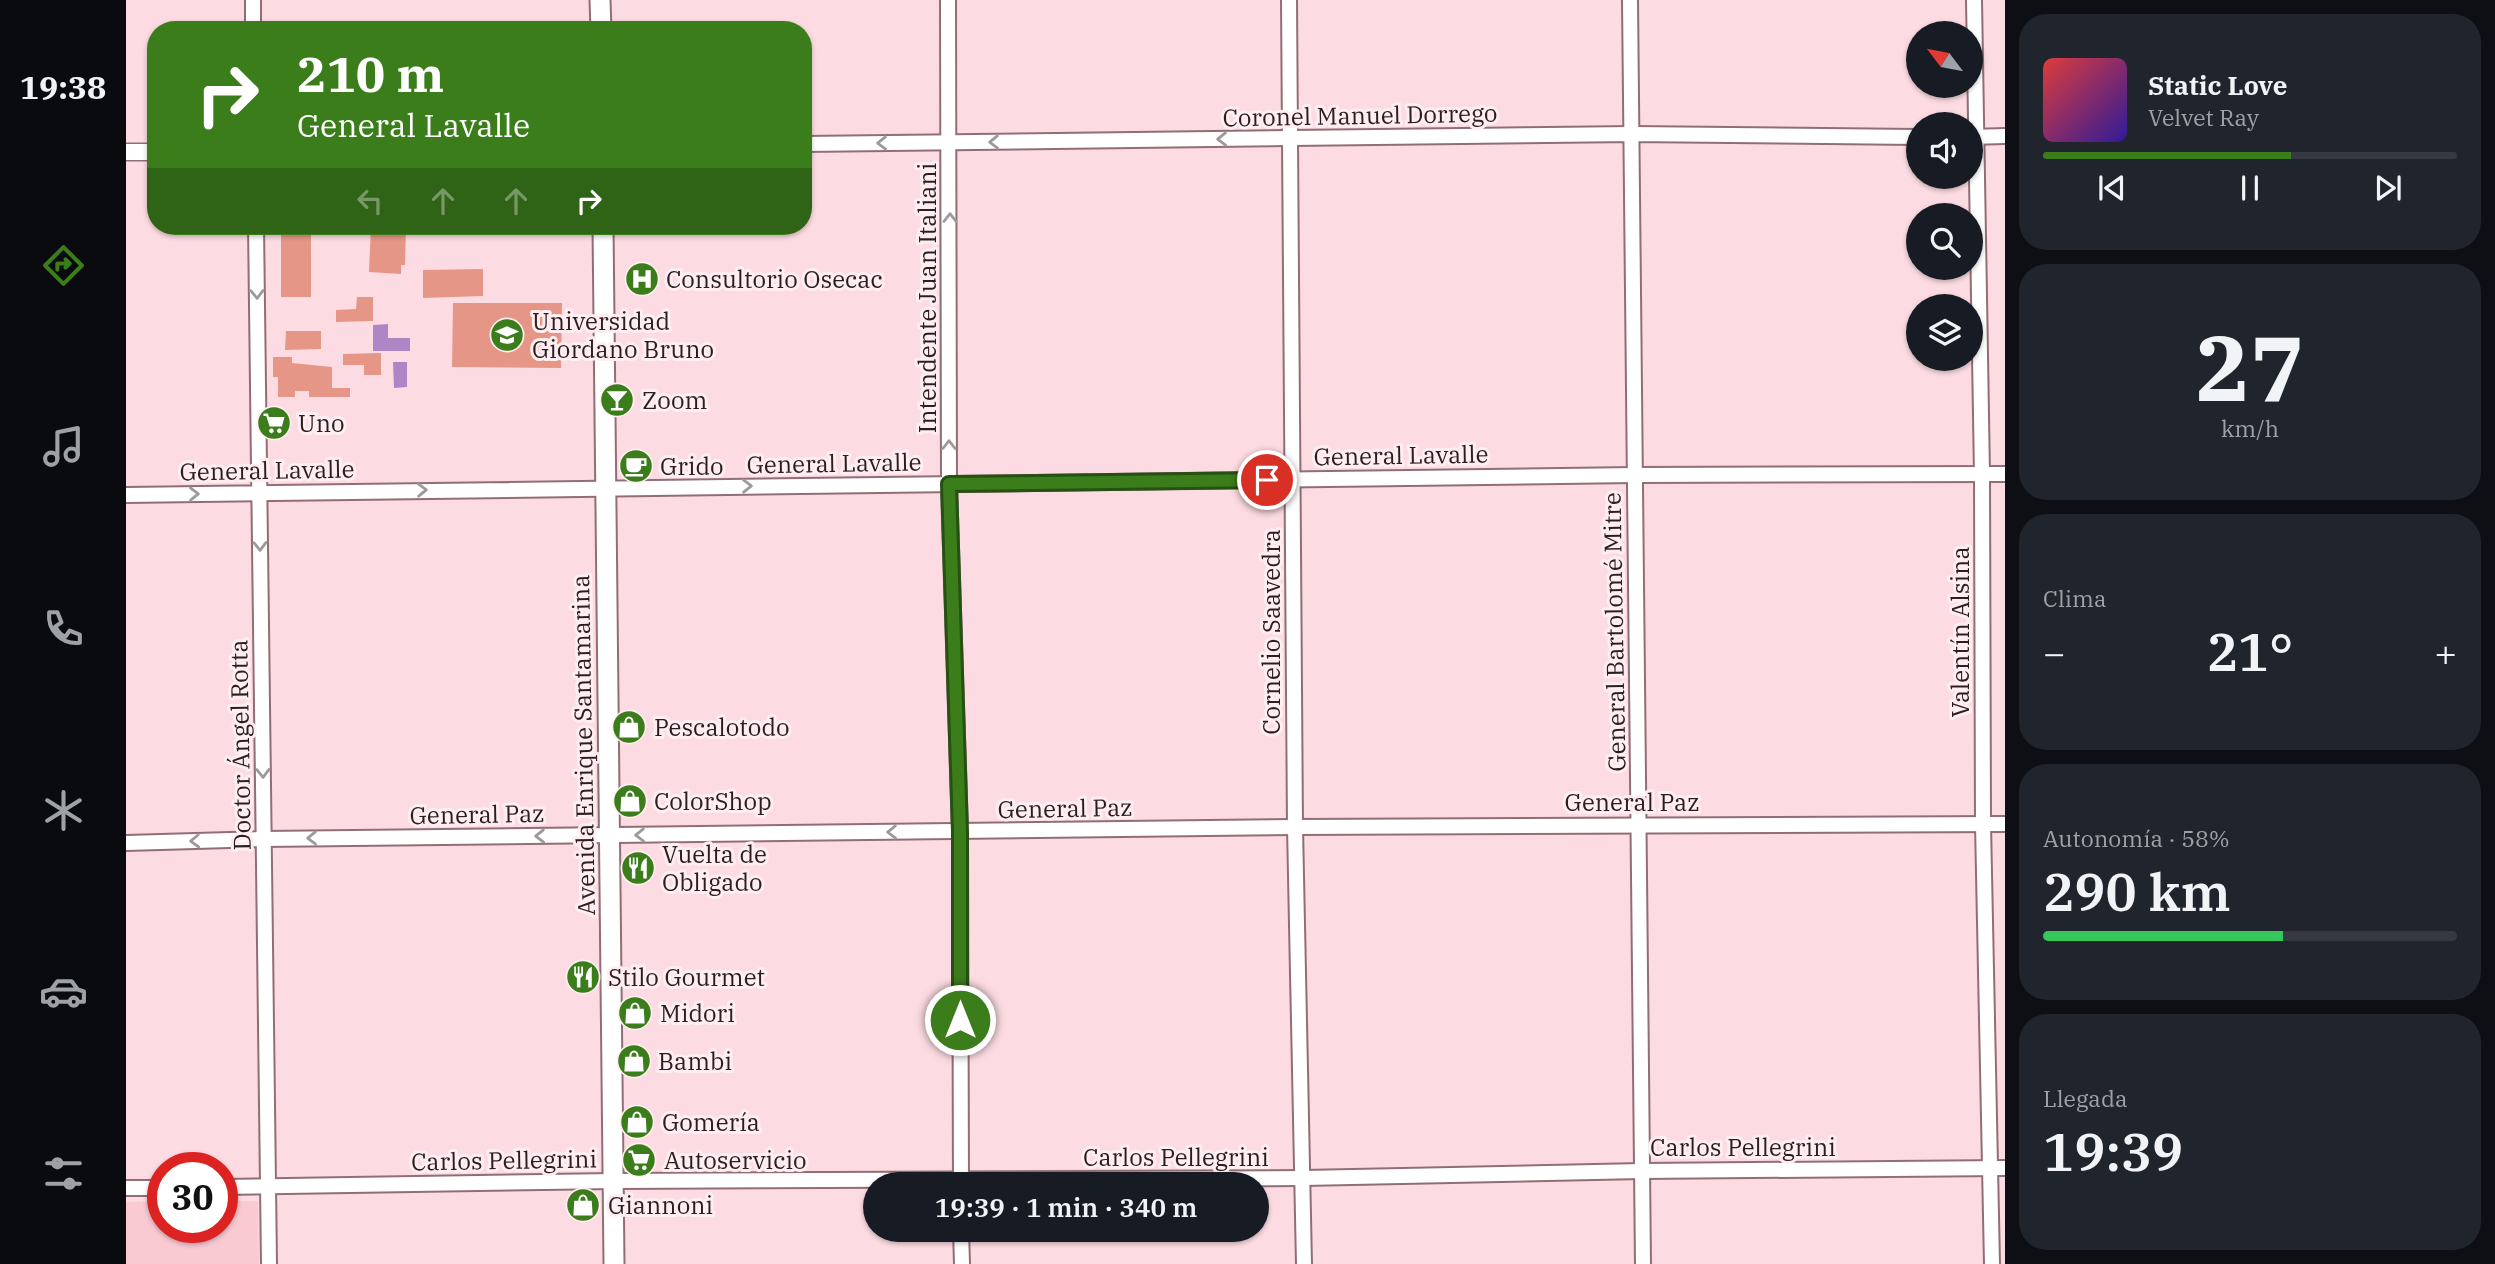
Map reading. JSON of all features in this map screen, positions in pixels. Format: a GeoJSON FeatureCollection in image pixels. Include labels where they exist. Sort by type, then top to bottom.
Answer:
{"type":"FeatureCollection","features":[{"type":"Feature","properties":{"kind":"main road"},"geometry":{"type":"LineString","coordinates":[[600,0],[601,21]]}},
{"type":"Feature","properties":{"kind":"main road","name":"Avenida Enrique Santamarina"},"geometry":{"type":"LineString","coordinates":[[603,235],[614,1264]]}},
{"type":"Feature","properties":{"kind":"street"},"geometry":{"type":"LineString","coordinates":[[253,0],[253,21]]}},
{"type":"Feature","properties":{"kind":"street","name":"Intendente Juan Italiani"},"geometry":{"type":"LineString","coordinates":[[948,0],[949,484],[960,832],[961,1172]]}},
{"type":"Feature","properties":{"kind":"street","name":"Cornelio Saavedra"},"geometry":{"type":"LineString","coordinates":[[1289,0],[1294,479],[1294,827],[1304,1264]]}},
{"type":"Feature","properties":{"kind":"street","name":"General Bartolomé Mitre"},"geometry":{"type":"LineString","coordinates":[[1630,0],[1643,1264]]}},
{"type":"Feature","properties":{"kind":"street","name":"Valentín Alsina"},"geometry":{"type":"LineString","coordinates":[[1973,112],[1974,0]]}},
{"type":"Feature","properties":{"kind":"street","name":"Coronel Manuel Dorrego"},"geometry":{"type":"LineString","coordinates":[[812,144],[1632,134],[1906,136]]}},
{"type":"Feature","properties":{"kind":"street"},"geometry":{"type":"LineString","coordinates":[[1983,137],[2005,136]]}},
{"type":"Feature","properties":{"kind":"street"},"geometry":{"type":"LineString","coordinates":[[126,152],[147,152]]}},
{"type":"Feature","properties":{"kind":"street","name":"Valentín Alsina"},"geometry":{"type":"LineString","coordinates":[[1974,189],[1982,474],[1983,824],[1998,1168],[1992,1264]]}},
{"type":"Feature","properties":{"kind":"street","name":"Doctor Ángel Rotta"},"geometry":{"type":"LineString","coordinates":[[256,235],[269,1264]]}},
{"type":"Feature","properties":{"kind":"street","name":"General Lavalle"},"geometry":{"type":"LineString","coordinates":[[126,495],[1635,475],[2005,474]]}},
{"type":"Feature","properties":{"kind":"street","name":"General Paz"},"geometry":{"type":"LineString","coordinates":[[126,843],[264,839],[1294,827],[2005,824]]}},
{"type":"Feature","properties":{"kind":"street","name":"Carlos Pellegrini"},"geometry":{"type":"LineString","coordinates":[[1269,1178],[1642,1171],[1998,1168]]}},
{"type":"Feature","properties":{"kind":"street","name":"Carlos Pellegrini"},"geometry":{"type":"LineString","coordinates":[[238,1187],[614,1181],[863,1182]]}},
{"type":"Feature","properties":{"kind":"street"},"geometry":{"type":"LineString","coordinates":[[126,1188],[147,1188]]}},
{"type":"Feature","properties":{"kind":"street"},"geometry":{"type":"LineString","coordinates":[[961,1242],[962,1264]]}},
{"type":"Feature","properties":{"kind":"shaded area"},"geometry":{"type":"Polygon","coordinates":[[[388,324],[388,338],[410,338],[410,351],[373,351],[373,325],[388,324]]]}},
{"type":"Feature","properties":{"kind":"shaded area"},"geometry":{"type":"Polygon","coordinates":[[[393,362],[407,362],[407,387],[394,388],[393,362]]]}},
{"type":"Feature","properties":{"kind":"shaded area"},"geometry":{"type":"Polygon","coordinates":[[[147,1201],[147,1243],[238,1243],[238,1201],[258,1201],[259,1264],[126,1264],[126,1202],[147,1201]]]}},
{"type":"Feature","properties":{"kind":"building"},"geometry":{"type":"Polygon","coordinates":[[[281,235],[311,235],[311,297],[281,297],[281,235]]]}},
{"type":"Feature","properties":{"kind":"building"},"geometry":{"type":"Polygon","coordinates":[[[371,235],[406,235],[405,265],[401,265],[401,274],[369,272],[371,235]]]}},
{"type":"Feature","properties":{"kind":"building"},"geometry":{"type":"Polygon","coordinates":[[[483,269],[483,296],[423,298],[423,270],[483,269]]]}},
{"type":"Feature","properties":{"kind":"building"},"geometry":{"type":"Polygon","coordinates":[[[357,297],[373,297],[373,321],[336,322],[336,310],[356,309],[357,297]]]}},
{"type":"Feature","properties":{"kind":"building","name":"Universidad Giordano Bruno"},"geometry":{"type":"Polygon","coordinates":[[[453,303],[562,303],[561,368],[452,367],[453,303]]]}},
{"type":"Feature","properties":{"kind":"building"},"geometry":{"type":"Polygon","coordinates":[[[286,331],[321,331],[321,349],[285,350],[286,331]]]}},
{"type":"Feature","properties":{"kind":"building"},"geometry":{"type":"Polygon","coordinates":[[[381,353],[381,375],[364,375],[364,365],[343,365],[343,354],[381,353]]]}},
{"type":"Feature","properties":{"kind":"building"},"geometry":{"type":"Polygon","coordinates":[[[273,357],[292,357],[292,363],[332,367],[332,388],[350,388],[350,397],[309,397],[309,391],[295,391],[295,397],[278,397],[278,377],[273,377],[273,357]]]}},
{"type":"Feature","properties":{"kind":"place","name":"Consultorio Osecac"},"geometry":{"type":"Point","coordinates":[642,279]}},
{"type":"Feature","properties":{"kind":"place","name":"Universidad Giordano Bruno"},"geometry":{"type":"Point","coordinates":[507,335]}},
{"type":"Feature","properties":{"kind":"place","name":"Zoom"},"geometry":{"type":"Point","coordinates":[617,400]}},
{"type":"Feature","properties":{"kind":"place","name":"Uno"},"geometry":{"type":"Point","coordinates":[274,423]}},
{"type":"Feature","properties":{"kind":"place","name":"Grido"},"geometry":{"type":"Point","coordinates":[636,466]}},
{"type":"Feature","properties":{"kind":"place","name":"Pescalotodo"},"geometry":{"type":"Point","coordinates":[629,727]}},
{"type":"Feature","properties":{"kind":"place","name":"ColorShop"},"geometry":{"type":"Point","coordinates":[630,801]}},
{"type":"Feature","properties":{"kind":"place","name":"Vuelta de Obligado"},"geometry":{"type":"Point","coordinates":[638,868]}},
{"type":"Feature","properties":{"kind":"place","name":"Stilo Gourmet"},"geometry":{"type":"Point","coordinates":[583,977]}},
{"type":"Feature","properties":{"kind":"place","name":"Midori"},"geometry":{"type":"Point","coordinates":[635,1013]}},
{"type":"Feature","properties":{"kind":"place","name":"Bambi"},"geometry":{"type":"Point","coordinates":[634,1061]}},
{"type":"Feature","properties":{"kind":"place","name":"Gomería"},"geometry":{"type":"Point","coordinates":[637,1122]}},
{"type":"Feature","properties":{"kind":"place","name":"Autoservicio"},"geometry":{"type":"Point","coordinates":[639,1160]}},
{"type":"Feature","properties":{"kind":"place","name":"Giannoni"},"geometry":{"type":"Point","coordinates":[583,1205]}},
{"type":"Feature","properties":{"kind":"route"},"geometry":{"type":"LineString","coordinates":[[960,1020],[960,832],[949,484],[1267,480]]}}]}
